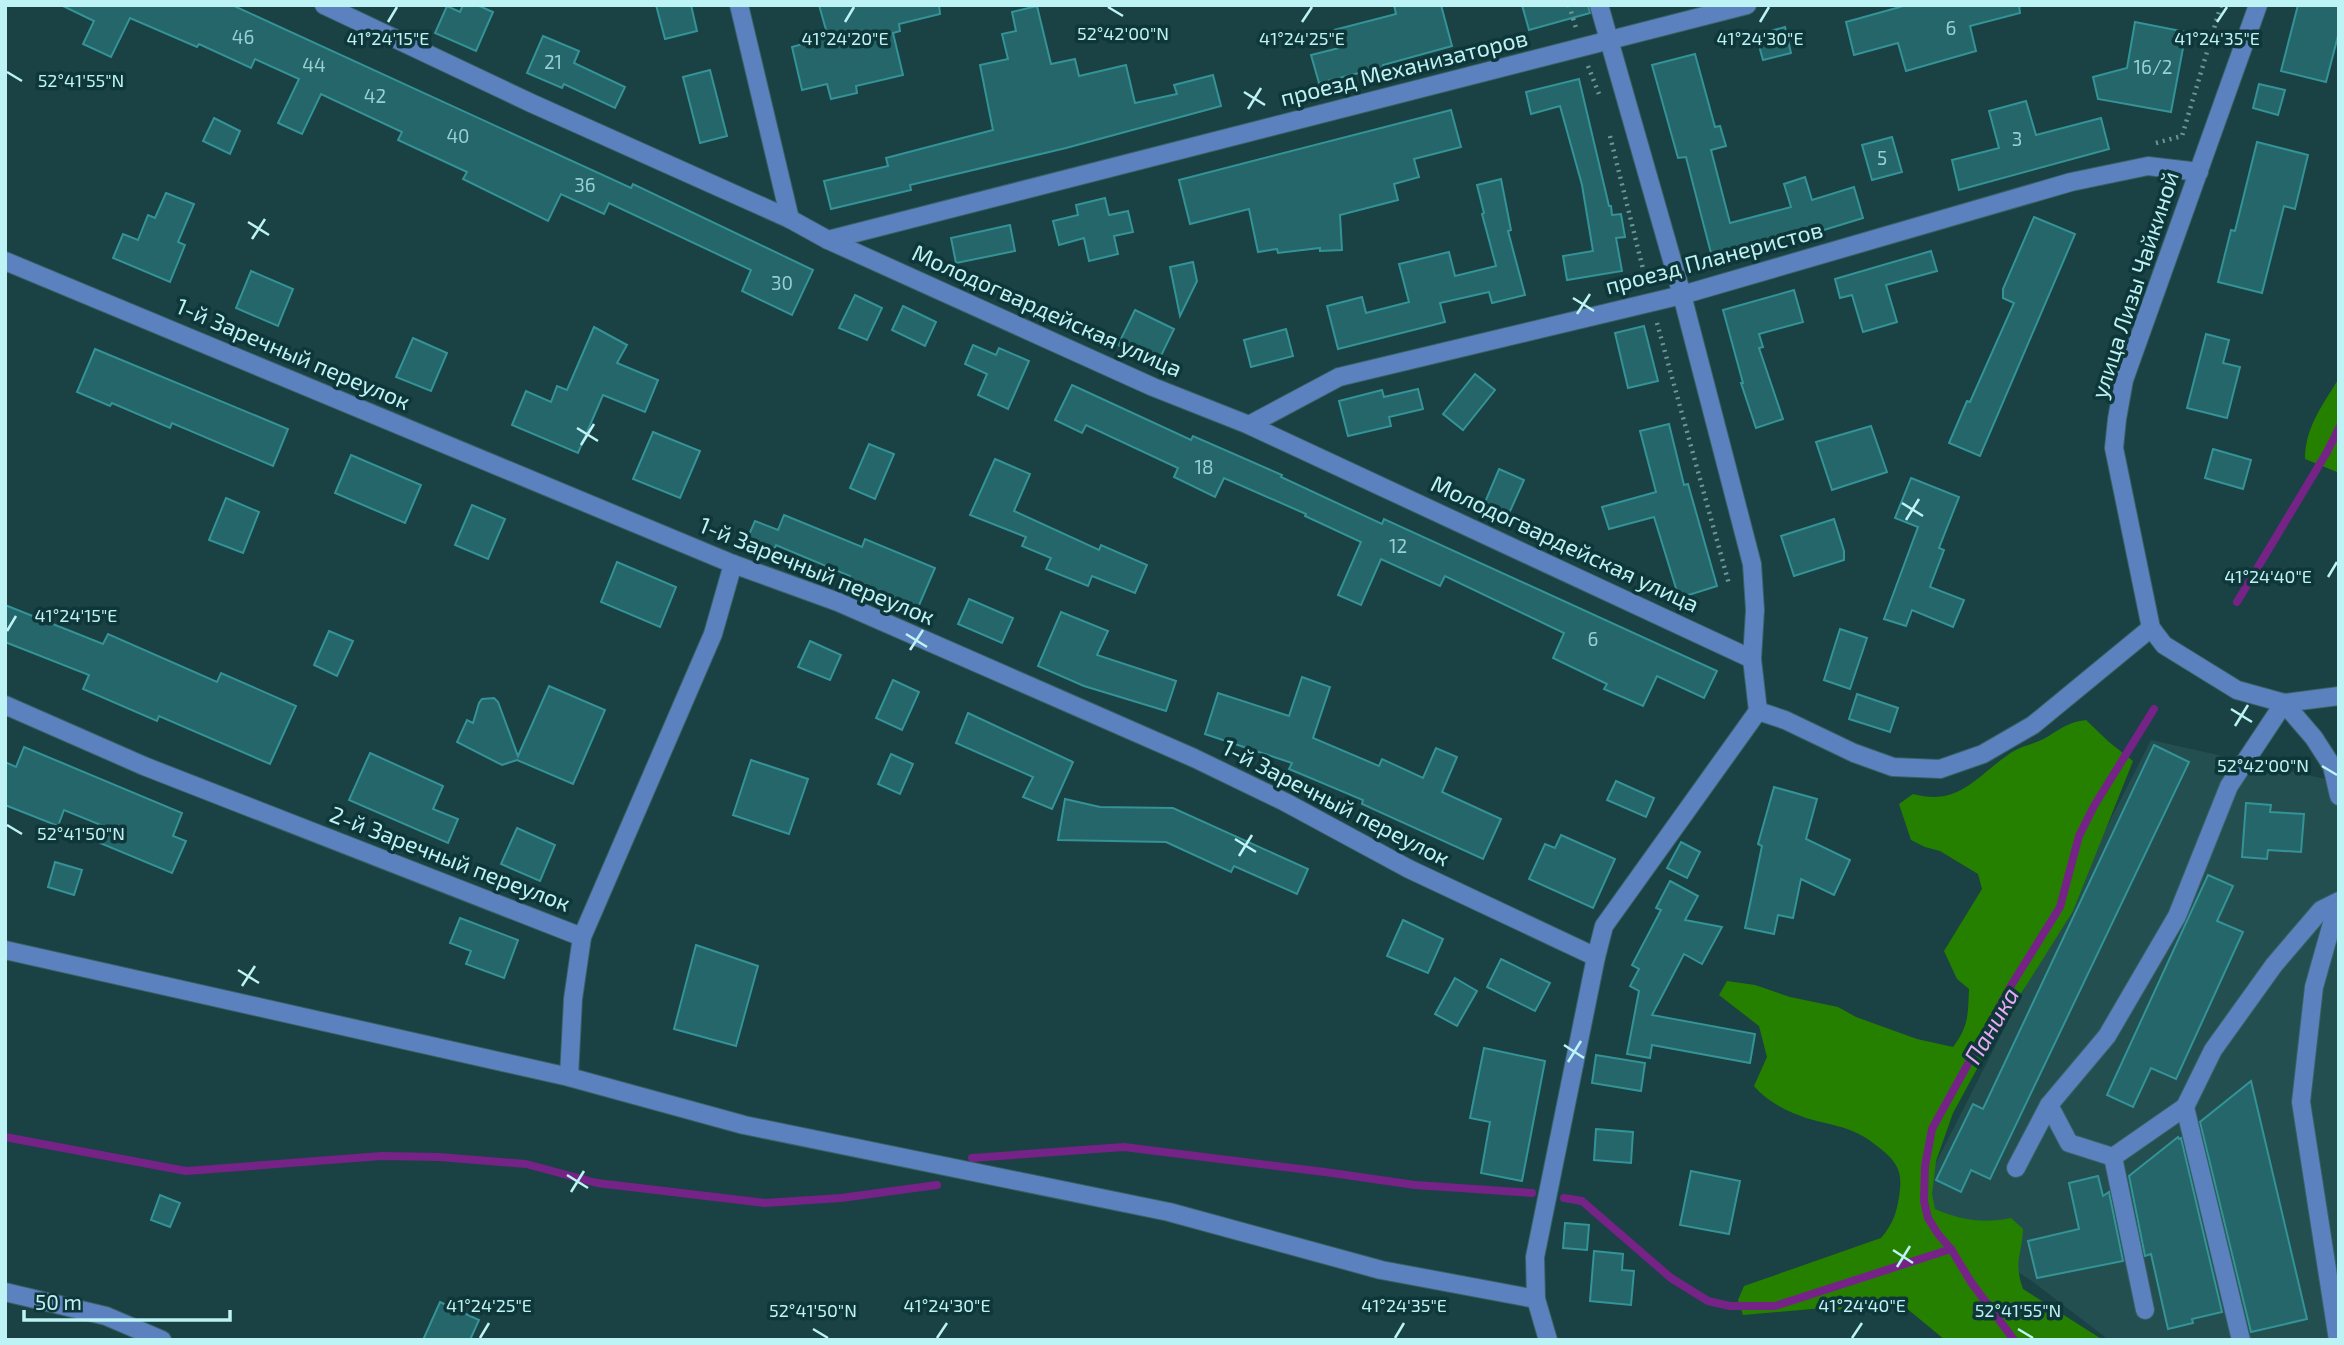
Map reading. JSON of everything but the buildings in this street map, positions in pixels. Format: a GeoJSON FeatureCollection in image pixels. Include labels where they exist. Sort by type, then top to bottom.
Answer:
{"type":"FeatureCollection","features":[{"type":"Feature","properties":{"kind":"street","name":"Молодогвардейская улица"},"geometry":{"type":"LineString","coordinates":[[324,5],[518,97],[790,219],[828,240],[1153,387],[1249,425],[1752,659]]}},
{"type":"Feature","properties":{"kind":"street"},"geometry":{"type":"LineString","coordinates":[[738,5],[790,219]]}},
{"type":"Feature","properties":{"kind":"street"},"geometry":{"type":"LineString","coordinates":[[1548,1340],[1536,1299],[1535,1257],[1595,957],[1604,926],[1758,711],[1752,659],[1755,610],[1752,564],[1682,295],[1600,5]]}},
{"type":"Feature","properties":{"kind":"street","name":"проезд Механизаторов"},"geometry":{"type":"LineString","coordinates":[[828,240],[1747,5]]}},
{"type":"Feature","properties":{"kind":"street","name":"улица Лизы Чайкиной"},"geometry":{"type":"LineString","coordinates":[[2151,628],[2114,448],[2117,419],[2124,380],[2258,5]]}},
{"type":"Feature","properties":{"kind":"street","name":"проезд Планеристов"},"geometry":{"type":"LineString","coordinates":[[1249,425],[1339,377],[1682,295],[2071,182],[2148,166],[2199,172]]}},
{"type":"Feature","properties":{"kind":"street","name":"1-й Заречный переулок"},"geometry":{"type":"LineString","coordinates":[[5,261],[733,564],[838,602],[1194,758],[1285,802],[1409,869],[1595,957]]}},
{"type":"Feature","properties":{"kind":"street","name":"2-й Заречный переулок"},"geometry":{"type":"LineString","coordinates":[[5,705],[144,766],[582,937],[713,634],[733,564]]}},
{"type":"Feature","properties":{"kind":"street"},"geometry":{"type":"LineString","coordinates":[[1758,711],[1893,767],[1940,769],[1983,754],[2033,725],[2151,628],[2164,645],[2238,690],[2284,703],[2339,696]]}},
{"type":"Feature","properties":{"kind":"street"},"geometry":{"type":"LineString","coordinates":[[2284,703],[2314,738],[2332,766],[2339,796]]}},
{"type":"Feature","properties":{"kind":"street"},"geometry":{"type":"LineString","coordinates":[[2016,1168],[2049,1105],[2107,1036],[2177,916],[2229,786],[2284,703]]}},
{"type":"Feature","properties":{"kind":"street"},"geometry":{"type":"LineString","coordinates":[[2113,1157],[2185,1107],[2213,1050],[2274,965],[2321,910],[2338,901]]}},
{"type":"Feature","properties":{"kind":"street"},"geometry":{"type":"LineString","coordinates":[[2338,901],[2314,987],[2301,1102],[2338,1340]]}},
{"type":"Feature","properties":{"kind":"street"},"geometry":{"type":"LineString","coordinates":[[569,1077],[573,999],[582,937]]}},
{"type":"Feature","properties":{"kind":"street"},"geometry":{"type":"LineString","coordinates":[[5,950],[569,1077],[744,1125],[1169,1212],[1381,1270],[1536,1299]]}},
{"type":"Feature","properties":{"kind":"street"},"geometry":{"type":"LineString","coordinates":[[2049,1105],[2069,1143],[2113,1157]]}},
{"type":"Feature","properties":{"kind":"street"},"geometry":{"type":"LineString","coordinates":[[2185,1107],[2241,1340]]}},
{"type":"Feature","properties":{"kind":"street"},"geometry":{"type":"LineString","coordinates":[[2113,1157],[2145,1310]]}},
{"type":"Feature","properties":{"kind":"street"},"geometry":{"type":"LineString","coordinates":[[5,1292],[106,1315],[162,1340]]}},
{"type":"Feature","properties":{"kind":"path"},"geometry":{"type":"LineString","coordinates":[[2148,145],[2182,136],[2221,5]]}},
{"type":"Feature","properties":{"kind":"shaded area"},"geometry":{"type":"Polygon","coordinates":[[[2151,740],[2339,782],[2339,1340],[2109,1340],[2029,1279],[1913,1208],[2151,740]]]}},
{"type":"Feature","properties":{"kind":"green space"},"geometry":{"type":"Polygon","coordinates":[[[2339,378],[2337,472],[2305,459],[2312,426],[2339,378]]]}},
{"type":"Feature","properties":{"kind":"green space"},"geometry":{"type":"Polygon","coordinates":[[[2086,720],[2133,761],[2073,911],[1997,1032],[1953,1113],[1936,1161],[1932,1194],[1935,1209],[1954,1216],[1982,1221],[2011,1218],[2023,1229],[2018,1264],[2023,1289],[2103,1340],[1945,1340],[1893,1297],[1845,1310],[1823,1308],[1743,1315],[1738,1300],[1744,1286],[1881,1238],[1895,1215],[1900,1183],[1894,1162],[1869,1140],[1848,1129],[1793,1113],[1772,1102],[1754,1086],[1767,1057],[1759,1026],[1719,995],[1727,981],[1755,985],[1790,997],[1838,1007],[1856,1017],[1917,1039],[1953,1047],[1965,1026],[1969,989],[1957,979],[1944,951],[1982,889],[1978,874],[1940,851],[1911,840],[1899,804],[1913,794],[1929,797],[1956,792],[2016,750],[2070,724],[2086,720]]]}},
{"type":"Feature","properties":{"kind":"waterway","name":"Паника"},"geometry":{"type":"LineString","coordinates":[[2237,602],[2339,428]]}},
{"type":"Feature","properties":{"kind":"waterway","name":"Паника"},"geometry":{"type":"LineString","coordinates":[[2014,1340],[1928,1218],[1924,1201],[1925,1166],[1932,1129],[2012,984],[2060,907],[2079,836],[2094,806],[2154,709]]}},
{"type":"Feature","properties":{"kind":"waterway"},"geometry":{"type":"LineString","coordinates":[[5,1137],[186,1171],[382,1156],[439,1157],[526,1164],[597,1183],[765,1203],[841,1198],[937,1185]]}},
{"type":"Feature","properties":{"kind":"waterway"},"geometry":{"type":"LineString","coordinates":[[972,1158],[1124,1147],[1415,1185],[1532,1193]]}},
{"type":"Feature","properties":{"kind":"waterway"},"geometry":{"type":"LineString","coordinates":[[1564,1198],[1582,1201],[1671,1278],[1708,1301],[1730,1306],[1775,1306],[1951,1249]]}}]}
